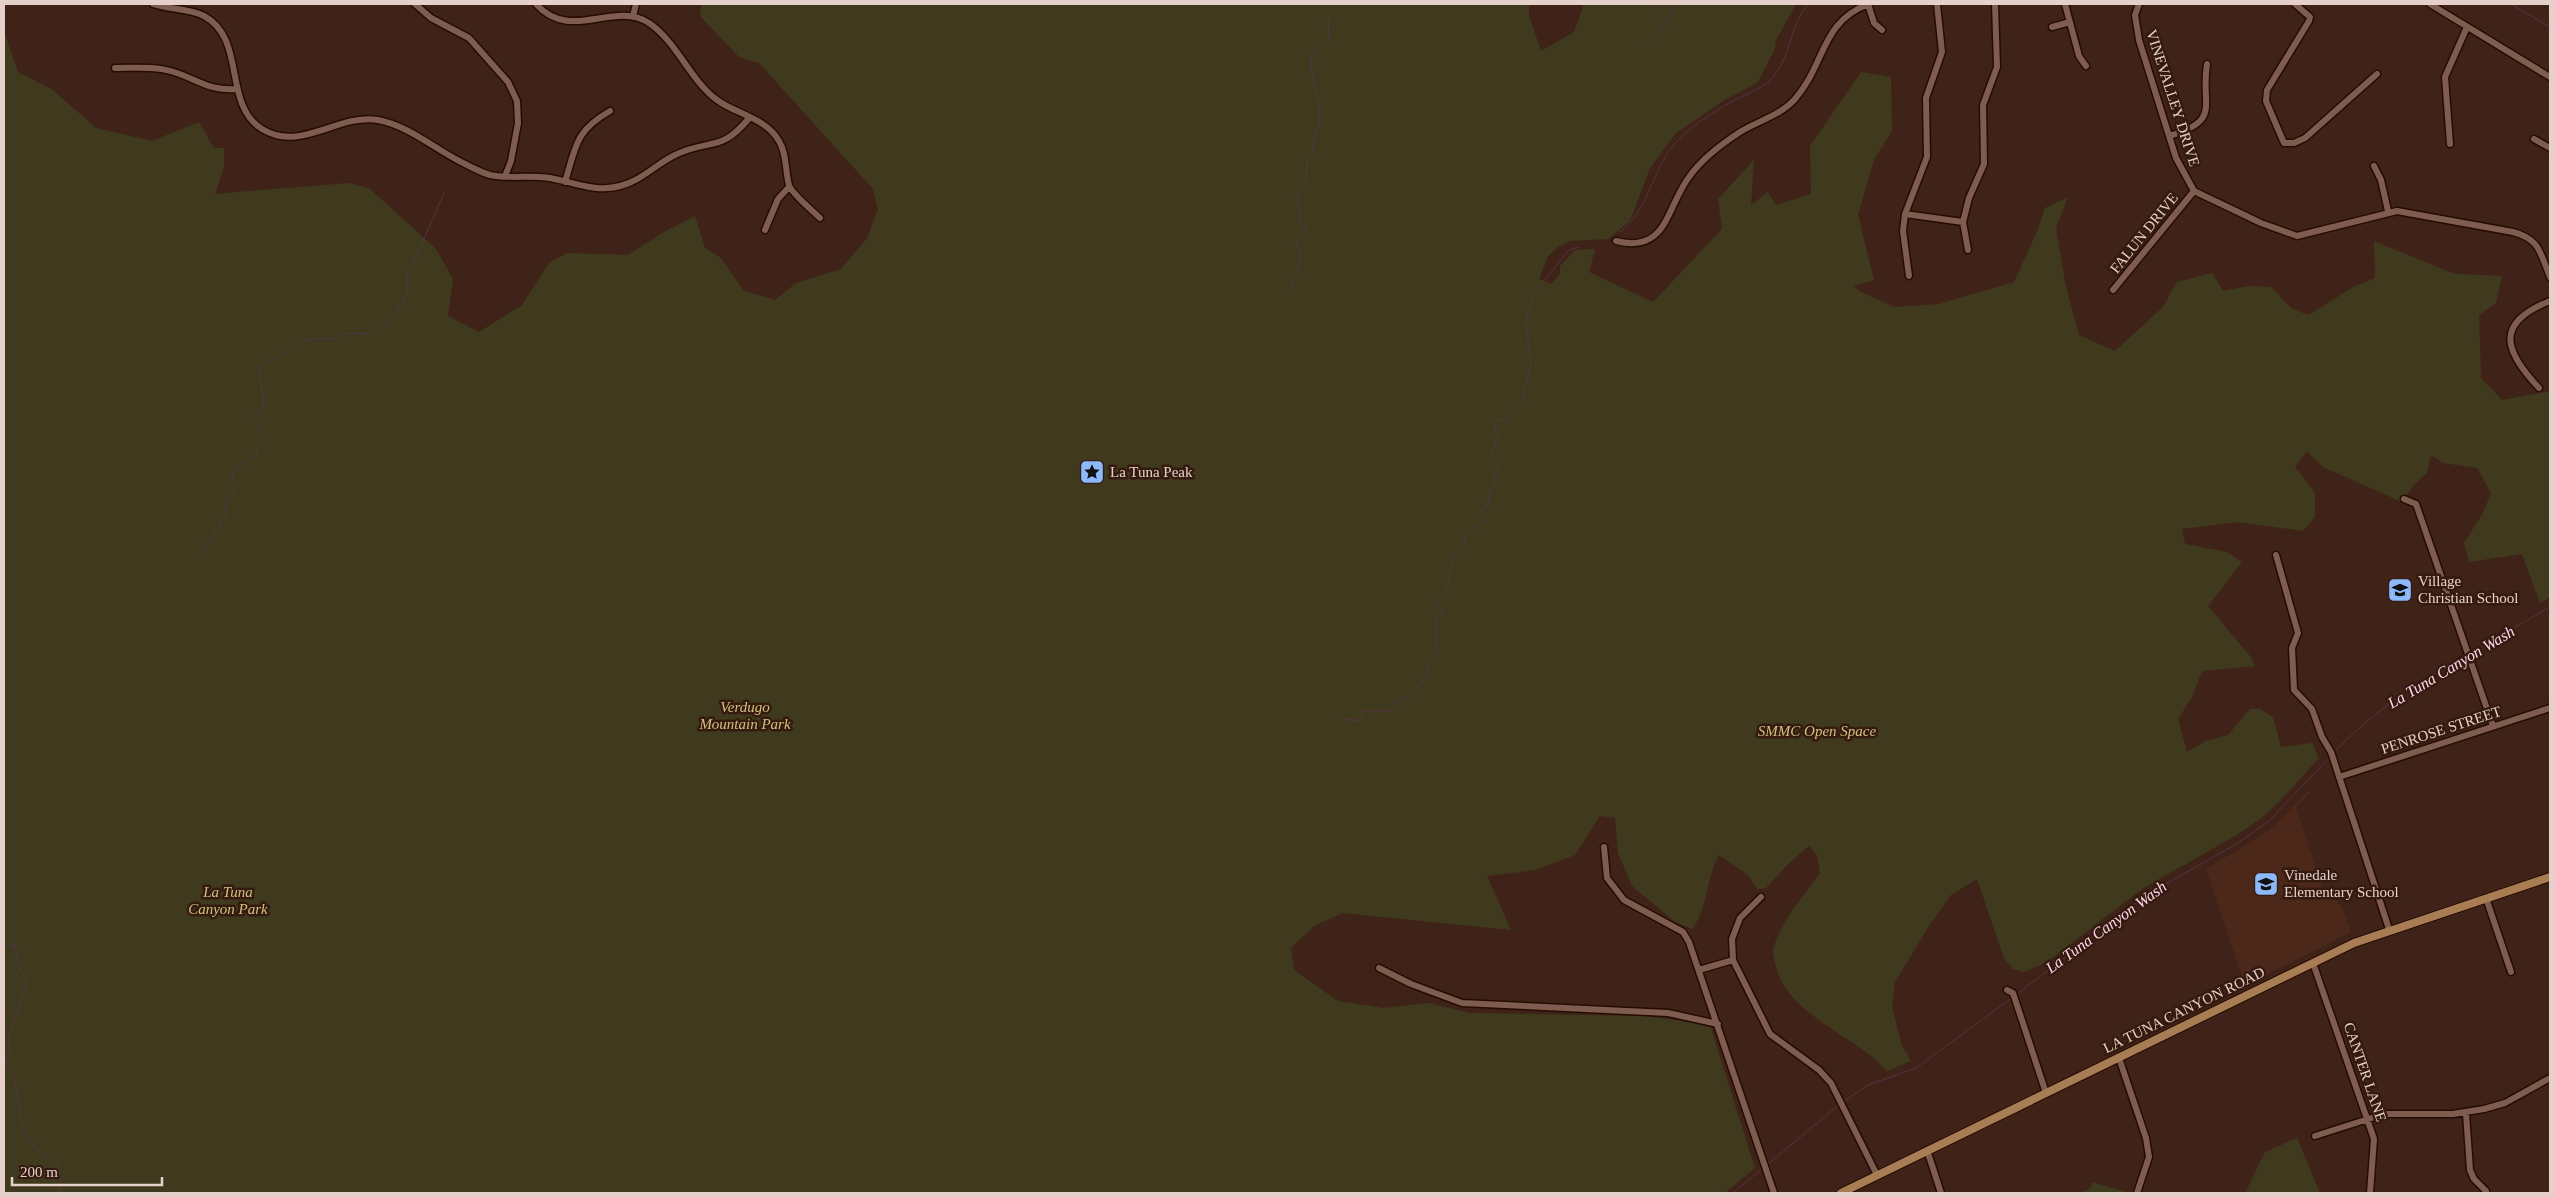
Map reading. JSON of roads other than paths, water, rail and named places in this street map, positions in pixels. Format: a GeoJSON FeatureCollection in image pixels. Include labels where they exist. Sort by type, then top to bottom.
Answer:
{"type":"FeatureCollection","features":[{"type":"Feature","properties":{"kind":"main road","name":"LA TUNA CANYON ROAD"},"geometry":{"type":"LineString","coordinates":[[1841,1193],[2354,943],[2389,929],[2550,877]]}},
{"type":"Feature","properties":{"kind":"street"},"geometry":{"type":"LineString","coordinates":[[153,4],[191,11],[206,17],[219,28],[228,44],[237,89],[246,114],[262,129],[282,137],[303,137],[352,120],[378,120],[405,129],[489,175],[549,178],[606,189],[632,183],[678,153],[726,140],[740,130],[750,117]]}},
{"type":"Feature","properties":{"kind":"street"},"geometry":{"type":"LineString","coordinates":[[415,4],[431,18],[469,38],[508,82],[517,102],[518,123],[511,160],[505,176]]}},
{"type":"Feature","properties":{"kind":"street"},"geometry":{"type":"LineString","coordinates":[[536,4],[551,16],[568,22],[633,16],[650,24],[661,34],[686,67],[717,100],[766,127],[780,142],[789,188],[820,218]]}},
{"type":"Feature","properties":{"kind":"street"},"geometry":{"type":"LineString","coordinates":[[633,16],[636,4]]}},
{"type":"Feature","properties":{"kind":"street"},"geometry":{"type":"LineString","coordinates":[[1616,241],[1630,245],[1642,244],[1654,236],[1666,219],[1689,177],[1703,162],[1739,133],[1780,111],[1793,101],[1808,82],[1831,32],[1852,11],[1869,4],[1874,23],[1882,30]]}},
{"type":"Feature","properties":{"kind":"street"},"geometry":{"type":"LineString","coordinates":[[1908,276],[1903,230],[1905,214],[1927,157],[1926,98],[1942,52],[1937,4]]}},
{"type":"Feature","properties":{"kind":"street"},"geometry":{"type":"LineString","coordinates":[[1968,250],[1962,222],[1968,198],[1984,164],[1982,105],[1997,67],[1995,4]]}},
{"type":"Feature","properties":{"kind":"street"},"geometry":{"type":"LineString","coordinates":[[2065,4],[2079,56],[2086,66]]}},
{"type":"Feature","properties":{"kind":"street","name":"VINEVALLEY DRIVE"},"geometry":{"type":"LineString","coordinates":[[2139,4],[2135,15],[2139,40],[2182,173],[2194,191]]}},
{"type":"Feature","properties":{"kind":"street"},"geometry":{"type":"LineString","coordinates":[[2295,4],[2310,17],[2309,21],[2267,90],[2266,102],[2284,143],[2294,143],[2305,138],[2377,74]]}},
{"type":"Feature","properties":{"kind":"street"},"geometry":{"type":"LineString","coordinates":[[2430,4],[2550,78]]}},
{"type":"Feature","properties":{"kind":"street"},"geometry":{"type":"LineString","coordinates":[[2052,27],[2070,22]]}},
{"type":"Feature","properties":{"kind":"street"},"geometry":{"type":"LineString","coordinates":[[2450,144],[2445,77],[2468,27]]}},
{"type":"Feature","properties":{"kind":"street"},"geometry":{"type":"LineString","coordinates":[[2169,136],[2190,130],[2203,120],[2207,110],[2205,76],[2207,64]]}},
{"type":"Feature","properties":{"kind":"street"},"geometry":{"type":"LineString","coordinates":[[115,68],[148,67],[174,72],[218,90],[237,89]]}},
{"type":"Feature","properties":{"kind":"street"},"geometry":{"type":"LineString","coordinates":[[565,182],[576,143],[584,130],[610,111]]}},
{"type":"Feature","properties":{"kind":"street"},"geometry":{"type":"LineString","coordinates":[[2534,140],[2550,148]]}},
{"type":"Feature","properties":{"kind":"street"},"geometry":{"type":"LineString","coordinates":[[2374,166],[2381,180],[2388,211]]}},
{"type":"Feature","properties":{"kind":"street"},"geometry":{"type":"LineString","coordinates":[[765,230],[778,199],[789,188]]}},
{"type":"Feature","properties":{"kind":"street"},"geometry":{"type":"LineString","coordinates":[[2194,191],[2270,227],[2297,236],[2388,211],[2406,212],[2528,236],[2536,244],[2550,277]]}},
{"type":"Feature","properties":{"kind":"street","name":"FALUN DRIVE"},"geometry":{"type":"LineString","coordinates":[[2114,290],[2194,191]]}},
{"type":"Feature","properties":{"kind":"street"},"geometry":{"type":"LineString","coordinates":[[1905,214],[1962,222]]}},
{"type":"Feature","properties":{"kind":"street"},"geometry":{"type":"LineString","coordinates":[[2539,388],[2521,369],[2512,355],[2510,342],[2512,328],[2520,317],[2532,308],[2550,301]]}},
{"type":"Feature","properties":{"kind":"street"},"geometry":{"type":"LineString","coordinates":[[2404,499],[2416,504],[2493,726]]}},
{"type":"Feature","properties":{"kind":"street"},"geometry":{"type":"LineString","coordinates":[[2276,555],[2298,633],[2292,648],[2294,690],[2312,709],[2330,752],[2389,929]]}},
{"type":"Feature","properties":{"kind":"street","name":"PENROSE STREET"},"geometry":{"type":"LineString","coordinates":[[2339,777],[2550,708]]}},
{"type":"Feature","properties":{"kind":"street"},"geometry":{"type":"LineString","coordinates":[[1604,847],[1607,878],[1624,900],[1683,932],[1718,1024],[1774,1193]]}},
{"type":"Feature","properties":{"kind":"street"},"geometry":{"type":"LineString","coordinates":[[1761,897],[1740,918],[1732,938],[1733,960],[1770,1034],[1822,1074],[1841,1103],[1877,1175]]}},
{"type":"Feature","properties":{"kind":"street"},"geometry":{"type":"LineString","coordinates":[[2486,898],[2512,972]]}},
{"type":"Feature","properties":{"kind":"street"},"geometry":{"type":"LineString","coordinates":[[1699,970],[1733,960]]}},
{"type":"Feature","properties":{"kind":"street","name":"CANTER LANE"},"geometry":{"type":"LineString","coordinates":[[2313,963],[2368,1118],[2375,1146],[2370,1193]]}},
{"type":"Feature","properties":{"kind":"street"},"geometry":{"type":"LineString","coordinates":[[1379,968],[1411,984],[1462,1003],[1668,1013],[1718,1024]]}},
{"type":"Feature","properties":{"kind":"street"},"geometry":{"type":"LineString","coordinates":[[2012,994],[2046,1093]]}},
{"type":"Feature","properties":{"kind":"street"},"geometry":{"type":"LineString","coordinates":[[2119,1058],[2146,1138],[2149,1157],[2137,1193]]}},
{"type":"Feature","properties":{"kind":"street"},"geometry":{"type":"LineString","coordinates":[[2314,1136],[2368,1118],[2398,1112],[2466,1113],[2504,1103],[2550,1078]]}},
{"type":"Feature","properties":{"kind":"street"},"geometry":{"type":"LineString","coordinates":[[2466,1113],[2470,1170],[2474,1179],[2486,1191]]}},
{"type":"Feature","properties":{"kind":"street"},"geometry":{"type":"LineString","coordinates":[[1928,1150],[1940,1193]]}},
{"type":"Feature","properties":{"kind":"waterway"},"geometry":{"type":"LineString","coordinates":[[1652,4],[1662,20]]}},
{"type":"Feature","properties":{"kind":"waterway"},"geometry":{"type":"LineString","coordinates":[[1644,46],[1664,25],[1677,4]]}},
{"type":"Feature","properties":{"kind":"waterway"},"geometry":{"type":"LineString","coordinates":[[1620,232],[1629,224],[1644,202],[1660,166],[1679,139],[1712,114],[1761,87],[1774,76],[1784,59],[1797,21],[1808,4]]}},
{"type":"Feature","properties":{"kind":"waterway"},"geometry":{"type":"LineString","coordinates":[[2511,4],[2550,27]]}},
{"type":"Feature","properties":{"kind":"waterway"},"geometry":{"type":"LineString","coordinates":[[1289,291],[1295,280],[1301,255],[1296,243],[1307,227],[1300,222],[1300,210],[1296,197],[1306,184],[1307,160],[1313,154],[1313,142],[1320,121],[1320,109],[1312,75],[1311,57],[1317,49],[1329,41],[1328,17]]}},
{"type":"Feature","properties":{"kind":"waterway"},"geometry":{"type":"LineString","coordinates":[[200,556],[226,514],[225,505],[236,488],[232,477],[234,470],[255,456],[257,449],[263,441],[255,417],[264,405],[259,367],[307,339],[332,339],[349,333],[368,334],[387,325],[389,315],[398,311],[408,291],[407,277],[444,193]]}},
{"type":"Feature","properties":{"kind":"waterway"},"geometry":{"type":"LineString","coordinates":[[1339,718],[1358,721],[1363,711],[1391,711],[1394,702],[1411,696],[1430,672],[1426,664],[1431,656],[1437,652],[1436,620],[1442,611],[1437,605],[1436,599],[1445,591],[1452,561],[1455,554],[1465,544],[1464,538],[1471,534],[1475,527],[1485,521],[1480,510],[1481,507],[1488,505],[1491,489],[1496,483],[1494,474],[1499,467],[1492,456],[1498,436],[1494,423],[1498,420],[1506,422],[1521,404],[1531,364],[1526,324],[1532,295],[1569,250],[1579,247]]}},
{"type":"Feature","properties":{"kind":"waterway","name":"La Tuna Canyon Wash"},"geometry":{"type":"LineString","coordinates":[[2471,653],[2550,607]]}},
{"type":"Feature","properties":{"kind":"waterway","name":"La Tuna Canyon Wash"},"geometry":{"type":"LineString","coordinates":[[2334,752],[2364,724],[2396,699],[2465,656]]}},
{"type":"Feature","properties":{"kind":"waterway","name":"La Tuna Canyon Wash"},"geometry":{"type":"LineString","coordinates":[[2016,995],[2146,895],[2238,843],[2269,821],[2330,757]]}},
{"type":"Feature","properties":{"kind":"waterway"},"geometry":{"type":"LineString","coordinates":[[4,946],[14,944],[20,970],[27,980],[8,1039],[11,1053],[4,1061],[14,1077],[23,1131],[38,1151],[56,1163],[60,1176],[61,1193]]}},
{"type":"Feature","properties":{"kind":"waterway","name":"La Tuna Canyon Wash"},"geometry":{"type":"LineString","coordinates":[[1843,1102],[1868,1085],[1916,1068],[2013,997]]}},
{"type":"Feature","properties":{"kind":"waterway","name":"La Tuna Canyon Wash"},"geometry":{"type":"LineString","coordinates":[[1768,1164],[1840,1104]]}},
{"type":"Feature","properties":{"kind":"waterway","name":"La Tuna Canyon Wash"},"geometry":{"type":"LineString","coordinates":[[1733,1193],[1763,1168]]}},
{"type":"Feature","properties":{"kind":"place","name":"La Tuna Peak"},"geometry":{"type":"Point","coordinates":[1092,472]}},
{"type":"Feature","properties":{"kind":"place","name":"Village Christian School"},"geometry":{"type":"Point","coordinates":[2400,590]}},
{"type":"Feature","properties":{"kind":"place","name":"Vinedale Elementary School"},"geometry":{"type":"Point","coordinates":[2266,884]}},
{"type":"Feature","properties":{"kind":"park label","name":"Verdugo Mountain Park"},"geometry":{"type":"Point","coordinates":[745,716]}},
{"type":"Feature","properties":{"kind":"park label","name":"SMMC Open Space"},"geometry":{"type":"Point","coordinates":[1817,731]}},
{"type":"Feature","properties":{"kind":"park label","name":"La Tuna Canyon Park"},"geometry":{"type":"Point","coordinates":[228,900]}}]}
